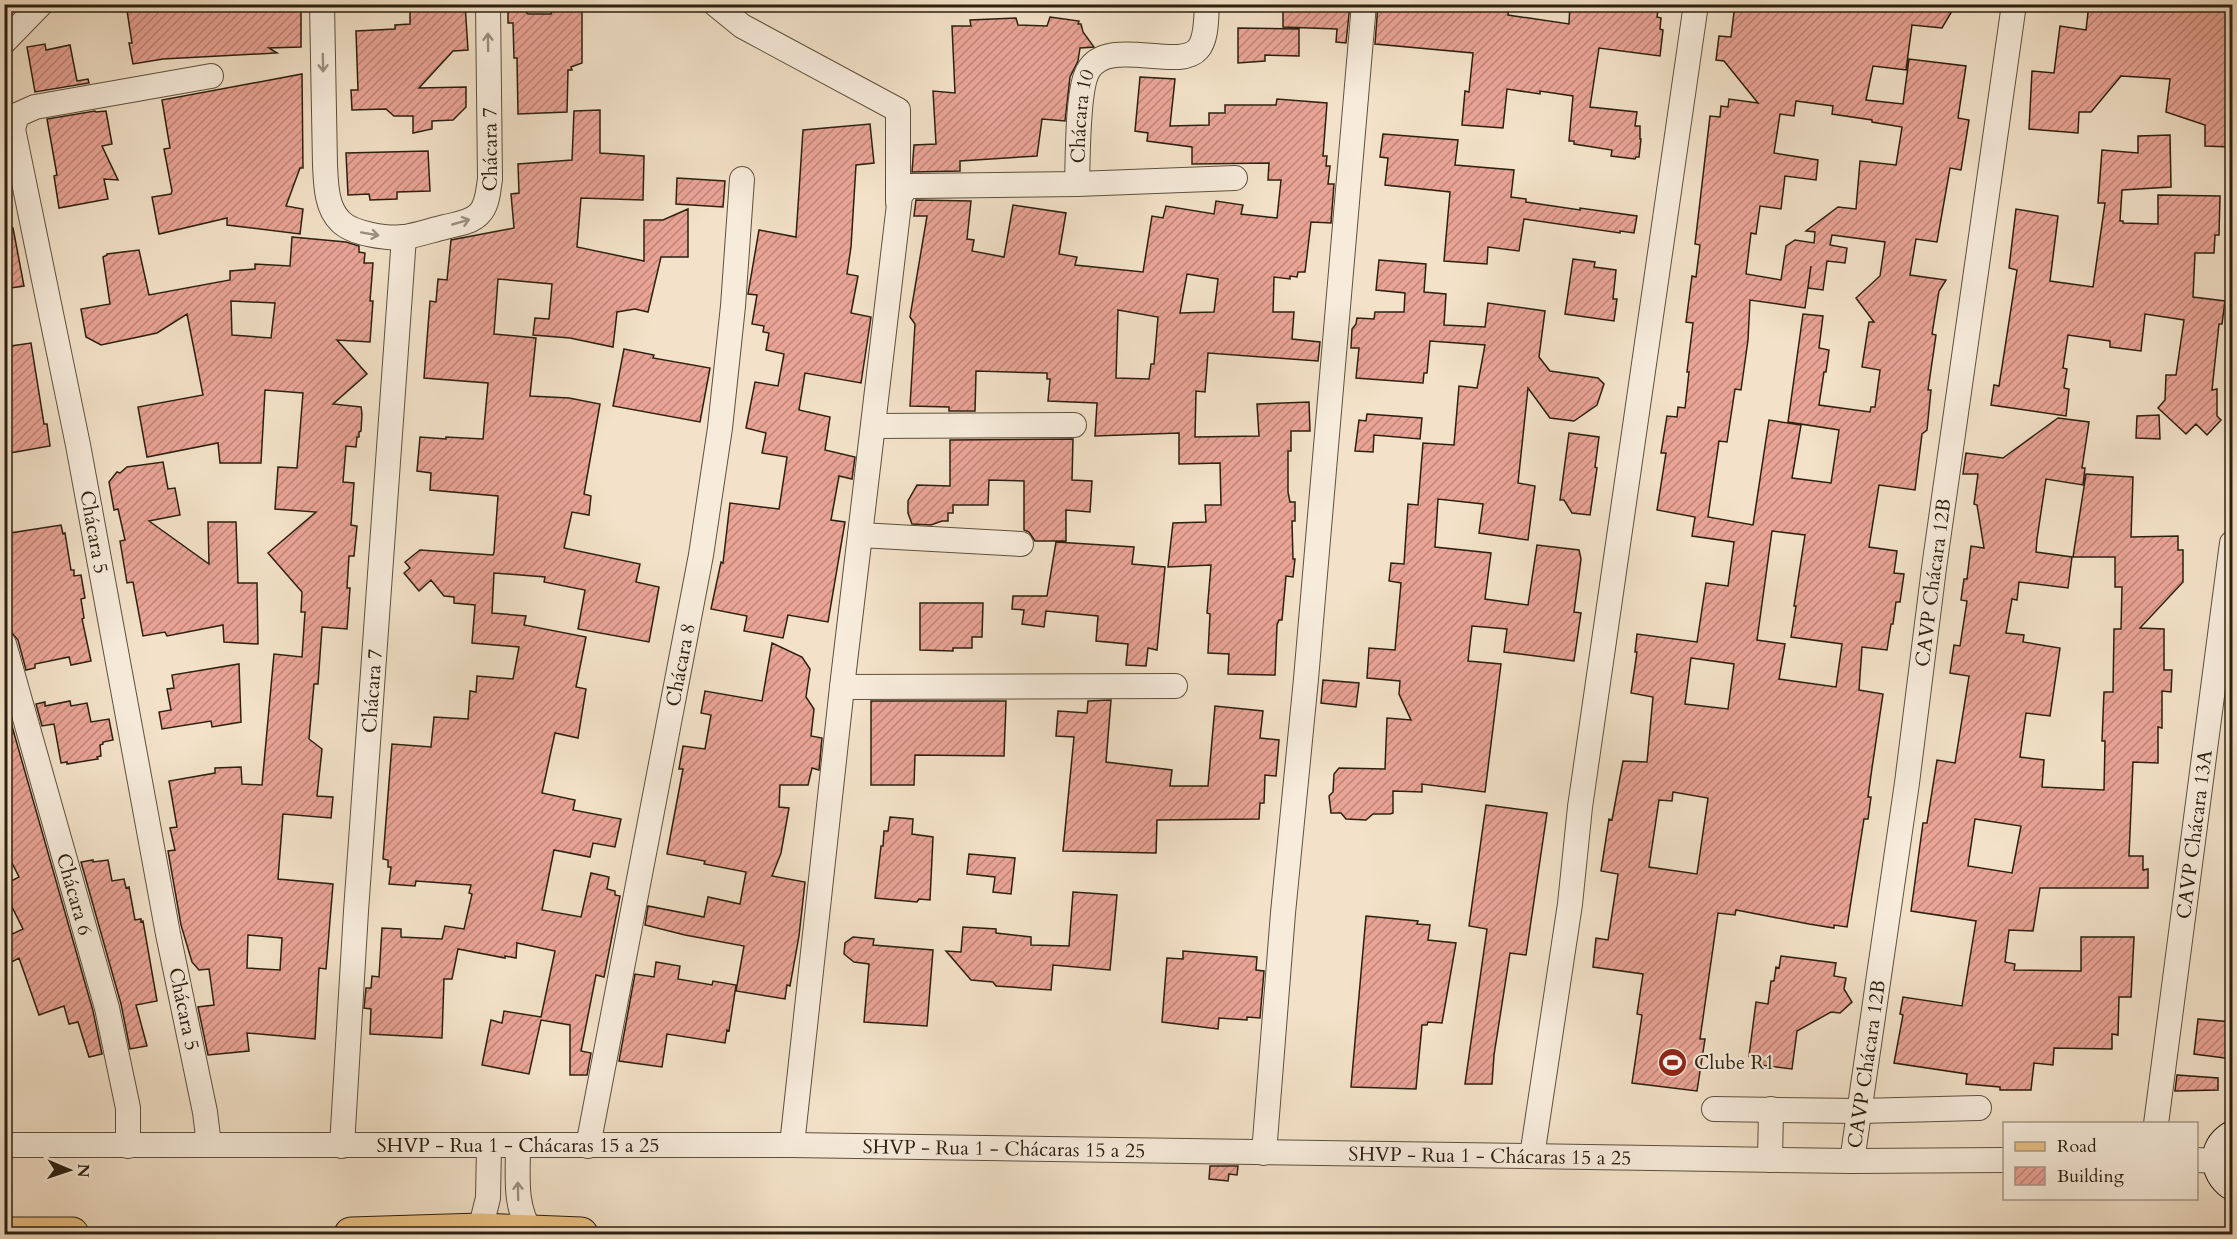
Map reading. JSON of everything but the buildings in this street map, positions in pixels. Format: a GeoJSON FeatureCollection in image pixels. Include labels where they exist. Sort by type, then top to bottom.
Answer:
{"type":"FeatureCollection","features":[{"type":"Feature","properties":{"kind":"main road"},"geometry":{"type":"LineString","coordinates":[[351,1234],[480,1230],[581,1234]]}},
{"type":"Feature","properties":{"kind":"main road"},"geometry":{"type":"LineString","coordinates":[[4,1234],[72,1234]]}},
{"type":"Feature","properties":{"kind":"street"},"geometry":{"type":"LineString","coordinates":[[4,42],[41,4]]}},
{"type":"Feature","properties":{"kind":"street","name":"Chácara 7"},"geometry":{"type":"LineString","coordinates":[[322,4],[325,165],[327,191],[332,211],[341,223],[356,231],[404,237],[469,221],[479,214],[485,204],[490,179],[488,4]]}},
{"type":"Feature","properties":{"kind":"street"},"geometry":{"type":"LineString","coordinates":[[715,4],[742,26],[898,110],[901,196],[842,687],[792,1145]]}},
{"type":"Feature","properties":{"kind":"street","name":"Chácara 10"},"geometry":{"type":"LineString","coordinates":[[1077,184],[1081,105],[1086,73],[1092,64],[1108,55],[1174,57],[1191,54],[1198,50],[1203,40],[1207,4]]}},
{"type":"Feature","properties":{"kind":"street"},"geometry":{"type":"LineString","coordinates":[[1264,1154],[1283,913],[1306,679],[1364,4]]}},
{"type":"Feature","properties":{"kind":"street"},"geometry":{"type":"LineString","coordinates":[[1532,1156],[1570,904],[1580,807],[1696,4]]}},
{"type":"Feature","properties":{"kind":"street","name":"CAVP Chácara 12B"},"geometry":{"type":"LineString","coordinates":[[1852,1161],[1907,783],[1934,568],[2014,4]]}},
{"type":"Feature","properties":{"kind":"street","name":"Chácara 5"},"geometry":{"type":"LineString","coordinates":[[209,1145],[205,1112],[168,934],[80,456],[13,129],[17,115],[23,110],[211,76]]}},
{"type":"Feature","properties":{"kind":"street","name":"Chácara 10"},"geometry":{"type":"LineString","coordinates":[[901,196],[912,186],[1077,184],[1235,178]]}},
{"type":"Feature","properties":{"kind":"street","name":"Chácara 8"},"geometry":{"type":"LineString","coordinates":[[588,1146],[700,555],[720,428],[733,306],[742,179]]}},
{"type":"Feature","properties":{"kind":"street","name":"Chácara 7"},"geometry":{"type":"LineString","coordinates":[[342,1146],[356,911],[404,237]]}},
{"type":"Feature","properties":{"kind":"street"},"geometry":{"type":"LineString","coordinates":[[873,426],[1074,424]]}},
{"type":"Feature","properties":{"kind":"street"},"geometry":{"type":"LineString","coordinates":[[860,535],[1021,544]]}},
{"type":"Feature","properties":{"kind":"street","name":"CAVP Chácara 13A"},"geometry":{"type":"LineString","coordinates":[[2156,1122],[2232,543]]}},
{"type":"Feature","properties":{"kind":"street","name":"Chácara 6"},"geometry":{"type":"LineString","coordinates":[[4,644],[107,1008],[128,1107],[128,1146]]}},
{"type":"Feature","properties":{"kind":"street"},"geometry":{"type":"LineString","coordinates":[[842,687],[1175,686]]}},
{"type":"Feature","properties":{"kind":"street"},"geometry":{"type":"LineString","coordinates":[[1714,1109],[1858,1111],[1979,1108]]}},
{"type":"Feature","properties":{"kind":"street"},"geometry":{"type":"LineString","coordinates":[[1770,1160],[1771,1110]]}},
{"type":"Feature","properties":{"kind":"street","name":"SHVP - Rua 1 - Chácaras 15 a 25"},"geometry":{"type":"LineString","coordinates":[[4,1145],[792,1145],[1264,1154],[1852,1161],[2003,1160]]}},
{"type":"Feature","properties":{"kind":"street"},"geometry":{"type":"LineString","coordinates":[[480,1230],[488,1198],[489,1146]]}},
{"type":"Feature","properties":{"kind":"street"},"geometry":{"type":"LineString","coordinates":[[518,1146],[519,1205],[523,1220],[531,1232]]}},
{"type":"Feature","properties":{"kind":"place","name":"Clube R1"},"geometry":{"type":"Point","coordinates":[1673,1062]}}]}
